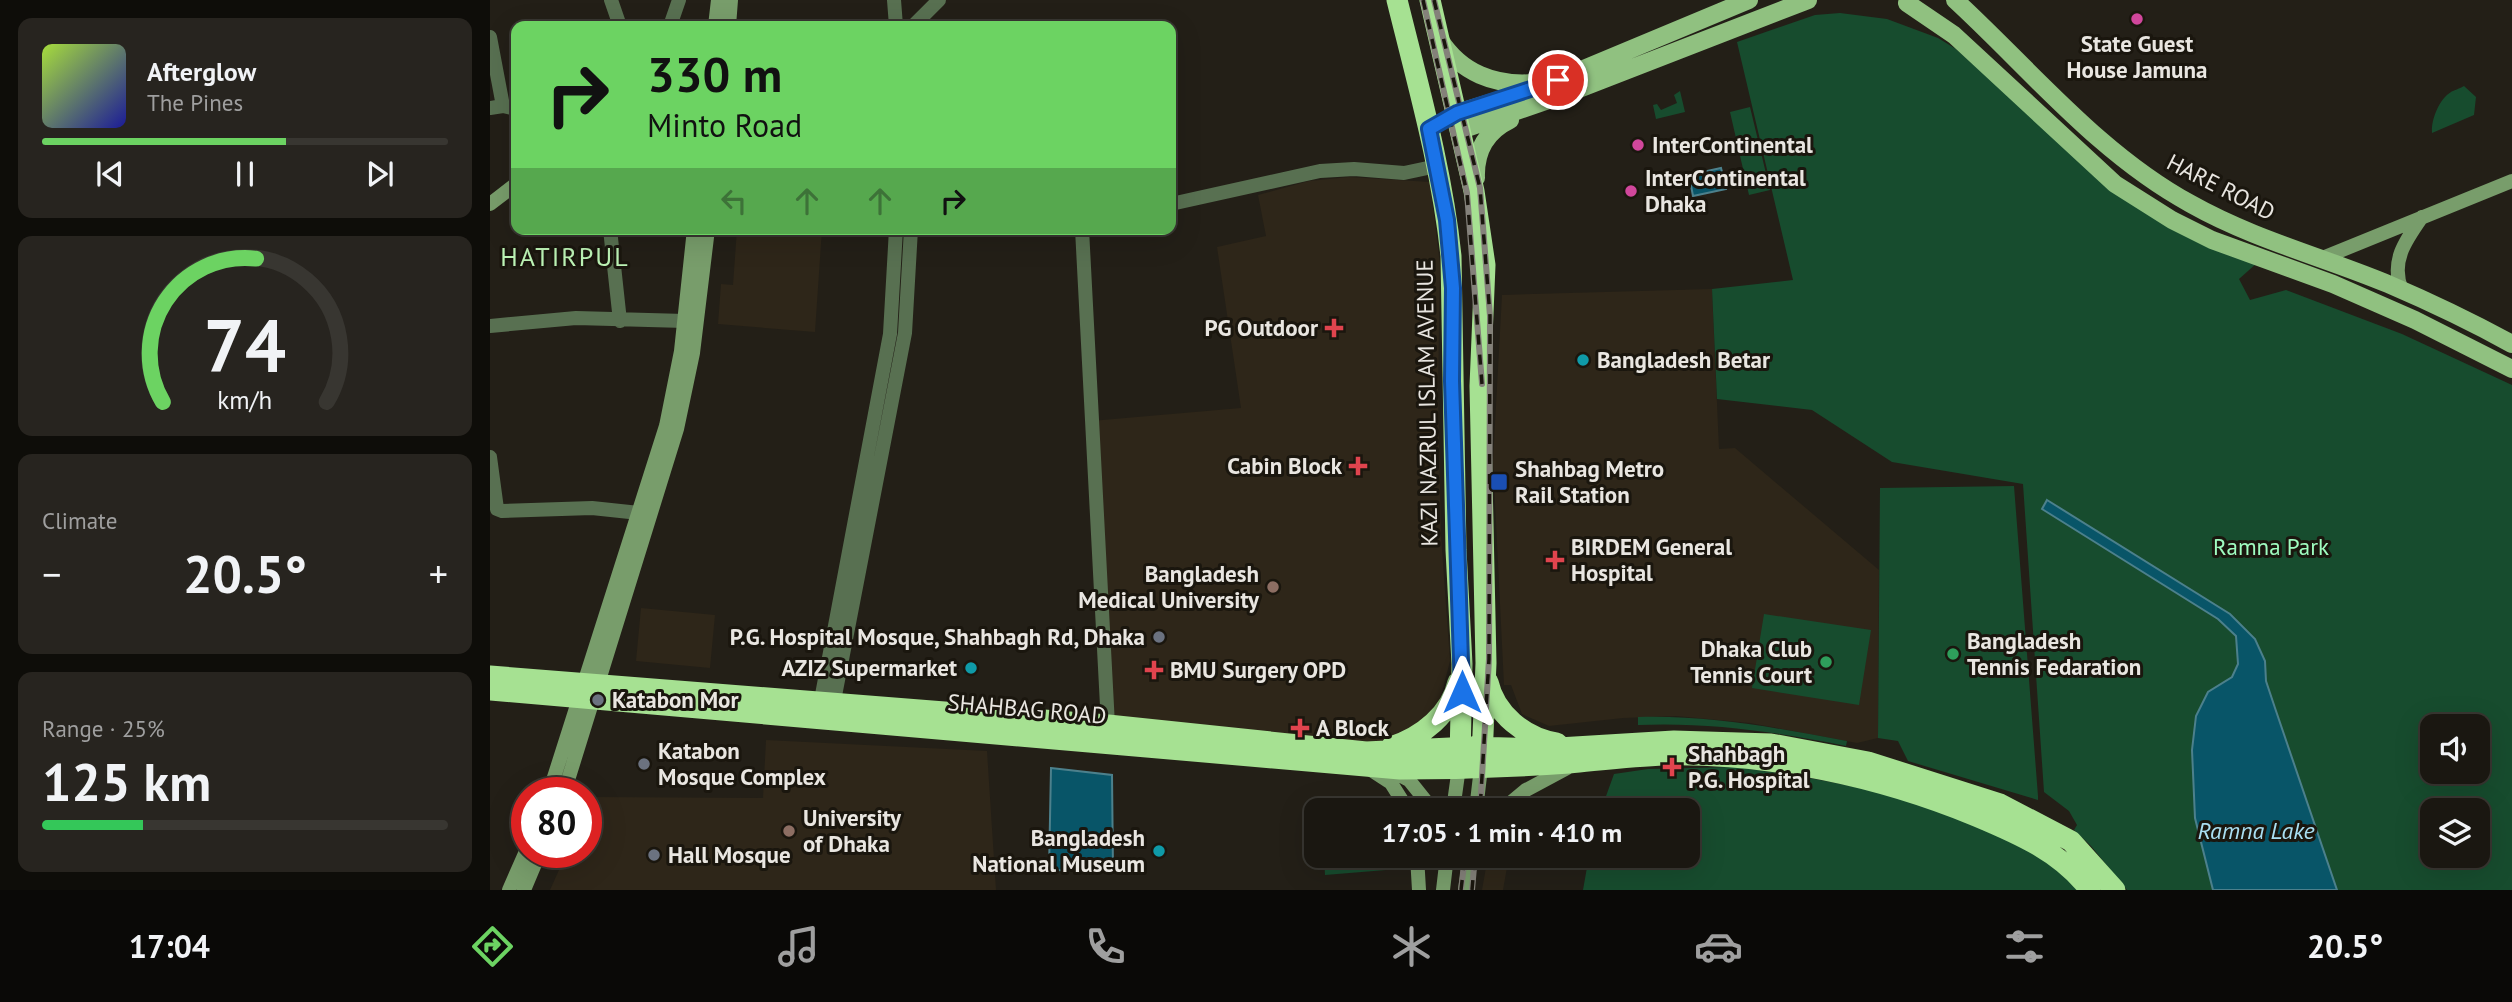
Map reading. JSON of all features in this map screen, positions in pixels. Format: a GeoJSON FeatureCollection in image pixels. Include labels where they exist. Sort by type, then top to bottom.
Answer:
{"type":"FeatureCollection","features":[{"type":"Feature","properties":{"kind":"highway","name":"KAZI NAZRUL ISLAM AVENUE"},"geometry":{"type":"LineString","coordinates":[[1396,0],[1429,129],[1447,220],[1453,288],[1456,550],[1462,664],[1471,758]]}},
{"type":"Feature","properties":{"kind":"highway","name":"KAZI NAZRUL ISLAM AVENUE"},"geometry":{"type":"LineString","coordinates":[[1430,0],[1474,191],[1485,265],[1480,399],[1486,663],[1471,758]]}},
{"type":"Feature","properties":{"kind":"highway"},"geometry":{"type":"LineString","coordinates":[[1429,129],[1459,122]]}},
{"type":"Feature","properties":{"kind":"highway"},"geometry":{"type":"LineString","coordinates":[[1486,663],[1493,698],[1512,722],[1534,736],[1552,743],[1584,754],[1762,759],[1830,772],[1954,807],[2014,832],[2062,861],[2090,890]]}},
{"type":"Feature","properties":{"kind":"highway"},"geometry":{"type":"LineString","coordinates":[[1364,759],[1409,740],[1426,729],[1449,704],[1462,664]]}},
{"type":"Feature","properties":{"kind":"highway"},"geometry":{"type":"LineString","coordinates":[[490,676],[589,691]]}},
{"type":"Feature","properties":{"kind":"highway"},"geometry":{"type":"LineString","coordinates":[[490,691],[589,691]]}},
{"type":"Feature","properties":{"kind":"highway","name":"SHAHBAG ROAD"},"geometry":{"type":"LineString","coordinates":[[589,691],[827,701],[1108,725],[1364,759]]}},
{"type":"Feature","properties":{"kind":"highway","name":"SHAHBAG ROAD"},"geometry":{"type":"LineString","coordinates":[[589,691],[1038,736],[1364,759],[1584,754]]}},
{"type":"Feature","properties":{"kind":"highway"},"geometry":{"type":"LineString","coordinates":[[1584,754],[1640,742],[1724,741],[1786,746],[1868,762],[2000,804],[2036,821],[2080,849],[2115,890]]}},
{"type":"Feature","properties":{"kind":"main road"},"geometry":{"type":"LineString","coordinates":[[716,21],[718,0]]}},
{"type":"Feature","properties":{"kind":"main road"},"geometry":{"type":"LineString","coordinates":[[729,21],[731,0]]}},
{"type":"Feature","properties":{"kind":"main road"},"geometry":{"type":"LineString","coordinates":[[1440,40],[1460,63],[1495,81],[1560,88],[1749,0]]}},
{"type":"Feature","properties":{"kind":"main road"},"geometry":{"type":"LineString","coordinates":[[1459,122],[1808,0]]}},
{"type":"Feature","properties":{"kind":"main road","name":"HARE ROAD"},"geometry":{"type":"LineString","coordinates":[[1955,0],[2076,118],[2155,183],[2193,205],[2320,259],[2402,290],[2512,344]]}},
{"type":"Feature","properties":{"kind":"main road"},"geometry":{"type":"LineString","coordinates":[[1906,1],[1954,35],[2115,184],[2136,199],[2212,240],[2354,293],[2512,369]]}},
{"type":"Feature","properties":{"kind":"main road"},"geometry":{"type":"LineString","coordinates":[[1474,191],[1476,159],[1491,134],[1507,121],[1557,102],[1560,88]]}},
{"type":"Feature","properties":{"kind":"main road"},"geometry":{"type":"LineString","coordinates":[[490,195],[511,179]]}},
{"type":"Feature","properties":{"kind":"main road"},"geometry":{"type":"LineString","coordinates":[[2320,259],[2512,181]]}},
{"type":"Feature","properties":{"kind":"main road"},"geometry":{"type":"LineString","coordinates":[[490,205],[511,188]]}},
{"type":"Feature","properties":{"kind":"main road"},"geometry":{"type":"LineString","coordinates":[[2402,290],[2396,275],[2399,256],[2423,216]]}},
{"type":"Feature","properties":{"kind":"main road"},"geometry":{"type":"LineString","coordinates":[[555,777],[589,691],[677,429],[693,235]]}},
{"type":"Feature","properties":{"kind":"main road"},"geometry":{"type":"LineString","coordinates":[[568,777],[639,513],[666,426],[693,353],[707,235]]}},
{"type":"Feature","properties":{"kind":"main road"},"geometry":{"type":"LineString","coordinates":[[1519,798],[1584,754]]}},
{"type":"Feature","properties":{"kind":"main road","name":"KAZI NAZRUL ISLAM AVENUE"},"geometry":{"type":"LineString","coordinates":[[1457,798],[1471,758]]}},
{"type":"Feature","properties":{"kind":"main road","name":"KAZI NAZRUL ISLAM AVENUE"},"geometry":{"type":"LineString","coordinates":[[1471,758],[1475,798]]}},
{"type":"Feature","properties":{"kind":"main road"},"geometry":{"type":"LineString","coordinates":[[1364,759],[1383,776],[1399,798]]}},
{"type":"Feature","properties":{"kind":"main road"},"geometry":{"type":"LineString","coordinates":[[1364,759],[1409,780],[1423,798]]}},
{"type":"Feature","properties":{"kind":"main road"},"geometry":{"type":"LineString","coordinates":[[509,890],[519,868]]}},
{"type":"Feature","properties":{"kind":"main road"},"geometry":{"type":"LineString","coordinates":[[524,890],[533,868]]}},
{"type":"Feature","properties":{"kind":"main road"},"geometry":{"type":"LineString","coordinates":[[1418,868],[1419,890]]}},
{"type":"Feature","properties":{"kind":"main road"},"geometry":{"type":"LineString","coordinates":[[1443,890],[1444,868]]}},
{"type":"Feature","properties":{"kind":"main road"},"geometry":{"type":"LineString","coordinates":[[1465,890],[1469,868]]}},
{"type":"Feature","properties":{"kind":"street"},"geometry":{"type":"LineString","coordinates":[[611,0],[618,21]]}},
{"type":"Feature","properties":{"kind":"street"},"geometry":{"type":"LineString","coordinates":[[672,21],[679,0]]}},
{"type":"Feature","properties":{"kind":"street"},"geometry":{"type":"LineString","coordinates":[[894,0],[897,21]]}},
{"type":"Feature","properties":{"kind":"street"},"geometry":{"type":"LineString","coordinates":[[918,21],[939,0]]}},
{"type":"Feature","properties":{"kind":"street"},"geometry":{"type":"LineString","coordinates":[[490,37],[503,108]]}},
{"type":"Feature","properties":{"kind":"street"},"geometry":{"type":"LineString","coordinates":[[1176,203],[1320,172],[1354,169],[1404,173],[1437,166]]}},
{"type":"Feature","properties":{"kind":"street"},"geometry":{"type":"LineString","coordinates":[[611,235],[620,321]]}},
{"type":"Feature","properties":{"kind":"street"},"geometry":{"type":"LineString","coordinates":[[892,361],[890,334],[896,235]]}},
{"type":"Feature","properties":{"kind":"street"},"geometry":{"type":"LineString","coordinates":[[827,701],[892,361],[905,333],[911,235]]}},
{"type":"Feature","properties":{"kind":"street"},"geometry":{"type":"LineString","coordinates":[[1082,235],[1108,725]]}},
{"type":"Feature","properties":{"kind":"street"},"geometry":{"type":"LineString","coordinates":[[490,326],[576,318],[685,321]]}},
{"type":"Feature","properties":{"kind":"street"},"geometry":{"type":"LineString","coordinates":[[490,457],[497,509],[502,511],[592,508],[639,513]]}},
{"type":"Feature","properties":{"kind":"shaded area","name":"Bangladesh Medical University"},"geometry":{"type":"Polygon","coordinates":[[[1349,177],[1430,182],[1440,265],[1438,392],[1441,535],[1450,661],[1439,704],[1422,725],[1378,744],[1110,721],[1091,421],[1241,408],[1217,247],[1266,236],[1258,195],[1309,181],[1349,177]]]}},
{"type":"Feature","properties":{"kind":"shaded area"},"geometry":{"type":"Polygon","coordinates":[[[737,235],[822,235],[815,332],[718,324],[721,284],[733,285],[737,235]]]}},
{"type":"Feature","properties":{"kind":"shaded area"},"geometry":{"type":"Polygon","coordinates":[[[1712,289],[1719,449],[1735,448],[1879,570],[1878,738],[1857,743],[1750,723],[1676,716],[1623,718],[1549,726],[1522,714],[1511,685],[1504,685],[1493,461],[1502,295],[1712,289]]]}},
{"type":"Feature","properties":{"kind":"shaded area"},"geometry":{"type":"Polygon","coordinates":[[[641,608],[715,615],[710,668],[636,661],[641,608]]]}},
{"type":"Feature","properties":{"kind":"shaded area","name":"University of Dhaka"},"geometry":{"type":"Polygon","coordinates":[[[766,740],[987,751],[996,890],[550,890],[560,868],[602,868],[602,797],[763,798],[766,740]]]}},
{"type":"Feature","properties":{"kind":"shaded area"},"geometry":{"type":"Polygon","coordinates":[[[1486,868],[1507,868],[1503,890],[1482,890],[1486,868]]]}},
{"type":"Feature","properties":{"kind":"green space","name":"Ramna Park"},"geometry":{"type":"Polygon","coordinates":[[[1840,13],[1887,19],[1938,38],[1956,49],[2113,189],[2257,263],[2239,279],[2250,300],[2286,290],[2402,334],[2512,385],[2512,890],[2127,890],[2091,846],[2074,830],[2077,825],[2069,811],[2044,792],[2023,484],[1892,462],[1812,410],[1717,399],[1712,289],[1793,280],[1737,42],[1815,15],[1840,13]]]}},
{"type":"Feature","properties":{"kind":"green space"},"geometry":{"type":"Polygon","coordinates":[[[2464,86],[2476,97],[2474,115],[2432,133],[2434,116],[2439,105],[2447,95],[2464,86]]]}},
{"type":"Feature","properties":{"kind":"green space"},"geometry":{"type":"Polygon","coordinates":[[[1680,91],[1685,112],[1656,119],[1653,105],[1657,104],[1661,110],[1677,103],[1674,95],[1680,91]]]}},
{"type":"Feature","properties":{"kind":"green space"},"geometry":{"type":"Polygon","coordinates":[[[1750,107],[1770,190],[1749,195],[1730,112],[1750,107]]]}},
{"type":"Feature","properties":{"kind":"green space","name":"Bangladesh Tennis Fedaration"},"geometry":{"type":"Polygon","coordinates":[[[2014,486],[2038,800],[1908,761],[1898,741],[1878,738],[1880,488],[2014,486]]]}},
{"type":"Feature","properties":{"kind":"green space","name":"Dhaka Club Tennis Court"},"geometry":{"type":"Polygon","coordinates":[[[1764,614],[1871,630],[1859,705],[1752,688],[1764,614]]]}},
{"type":"Feature","properties":{"kind":"green space"},"geometry":{"type":"Polygon","coordinates":[[[1638,717],[1717,720],[1847,741],[1846,746],[1743,729],[1638,725],[1638,717]]]}},
{"type":"Feature","properties":{"kind":"green space"},"geometry":{"type":"Polygon","coordinates":[[[1733,767],[1773,772],[1868,790],[1919,803],[1967,819],[2012,839],[2050,862],[2078,890],[1583,890],[1587,868],[1700,868],[1700,798],[1605,798],[1614,774],[1648,769],[1733,767]]]}},
{"type":"Feature","properties":{"kind":"green space"},"geometry":{"type":"Polygon","coordinates":[[[1325,868],[1386,868],[1386,870],[1325,875],[1325,868]]]}},
{"type":"Feature","properties":{"kind":"water"},"geometry":{"type":"Polygon","coordinates":[[[1721,168],[1726,189],[1693,196],[1689,175],[1721,168]]]}},
{"type":"Feature","properties":{"kind":"water","name":"Ramna Lake"},"geometry":{"type":"Polygon","coordinates":[[[2047,500],[2230,614],[2255,639],[2265,661],[2266,681],[2337,890],[2213,890],[2195,818],[2192,750],[2196,716],[2208,692],[2232,677],[2238,664],[2236,636],[2218,619],[2042,509],[2047,500]]]}},
{"type":"Feature","properties":{"kind":"water"},"geometry":{"type":"Polygon","coordinates":[[[1051,768],[1112,775],[1113,871],[1049,870],[1051,768]]]}},
{"type":"Feature","properties":{"kind":"railway"},"geometry":{"type":"LineString","coordinates":[[1423,0],[1467,193],[1482,384]]}},
{"type":"Feature","properties":{"kind":"railway"},"geometry":{"type":"LineString","coordinates":[[1434,0],[1480,188],[1490,316],[1489,659],[1481,798]]}},
{"type":"Feature","properties":{"kind":"railway"},"geometry":{"type":"LineString","coordinates":[[1461,890],[1464,868]]}},
{"type":"Feature","properties":{"kind":"railway"},"geometry":{"type":"LineString","coordinates":[[1472,890],[1474,868]]}},
{"type":"Feature","properties":{"kind":"place","name":"State Guest House Jamuna"},"geometry":{"type":"Point","coordinates":[2137,19]}},
{"type":"Feature","properties":{"kind":"place","name":"InterContinental"},"geometry":{"type":"Point","coordinates":[1638,145]}},
{"type":"Feature","properties":{"kind":"place","name":"InterContinental Dhaka"},"geometry":{"type":"Point","coordinates":[1631,191]}},
{"type":"Feature","properties":{"kind":"place","name":"PG Outdoor"},"geometry":{"type":"Point","coordinates":[1334,328]}},
{"type":"Feature","properties":{"kind":"place","name":"Bangladesh Betar"},"geometry":{"type":"Point","coordinates":[1583,360]}},
{"type":"Feature","properties":{"kind":"place","name":"Cabin Block"},"geometry":{"type":"Point","coordinates":[1358,466]}},
{"type":"Feature","properties":{"kind":"place","name":"Shahbag Metro Rail Station"},"geometry":{"type":"Point","coordinates":[1499,482]}},
{"type":"Feature","properties":{"kind":"place","name":"BIRDEM General Hospital"},"geometry":{"type":"Point","coordinates":[1555,560]}},
{"type":"Feature","properties":{"kind":"place","name":"Bangladesh Medical University"},"geometry":{"type":"Point","coordinates":[1273,587]}},
{"type":"Feature","properties":{"kind":"place","name":"P.G. Hospital Mosque, Shahbagh Rd, Dhaka"},"geometry":{"type":"Point","coordinates":[1159,637]}},
{"type":"Feature","properties":{"kind":"place","name":"Bangladesh Tennis Fedaration"},"geometry":{"type":"Point","coordinates":[1953,654]}},
{"type":"Feature","properties":{"kind":"place","name":"Dhaka Club Tennis Court"},"geometry":{"type":"Point","coordinates":[1826,662]}},
{"type":"Feature","properties":{"kind":"place","name":"AZIZ Supermarket"},"geometry":{"type":"Point","coordinates":[971,668]}},
{"type":"Feature","properties":{"kind":"place","name":"BMU Surgery OPD"},"geometry":{"type":"Point","coordinates":[1154,670]}},
{"type":"Feature","properties":{"kind":"place","name":"Katabon Mor"},"geometry":{"type":"Point","coordinates":[598,700]}},
{"type":"Feature","properties":{"kind":"place","name":"A Block"},"geometry":{"type":"Point","coordinates":[1300,728]}},
{"type":"Feature","properties":{"kind":"place","name":"Katabon Mosque Complex"},"geometry":{"type":"Point","coordinates":[644,764]}},
{"type":"Feature","properties":{"kind":"place","name":"Shahbagh P.G. Hospital"},"geometry":{"type":"Point","coordinates":[1672,767]}},
{"type":"Feature","properties":{"kind":"place","name":"University of Dhaka"},"geometry":{"type":"Point","coordinates":[789,831]}},
{"type":"Feature","properties":{"kind":"place","name":"Bangladesh National Museum"},"geometry":{"type":"Point","coordinates":[1159,851]}},
{"type":"Feature","properties":{"kind":"place","name":"Hall Mosque"},"geometry":{"type":"Point","coordinates":[654,855]}},
{"type":"Feature","properties":{"kind":"district","name":"HATIRPUL"},"geometry":{"type":"Point","coordinates":[565,257]}},
{"type":"Feature","properties":{"kind":"route"},"geometry":{"type":"LineString","coordinates":[[1462,692],[1452,381],[1453,288],[1447,220],[1429,129],[1457,113],[1558,80]]}}]}
